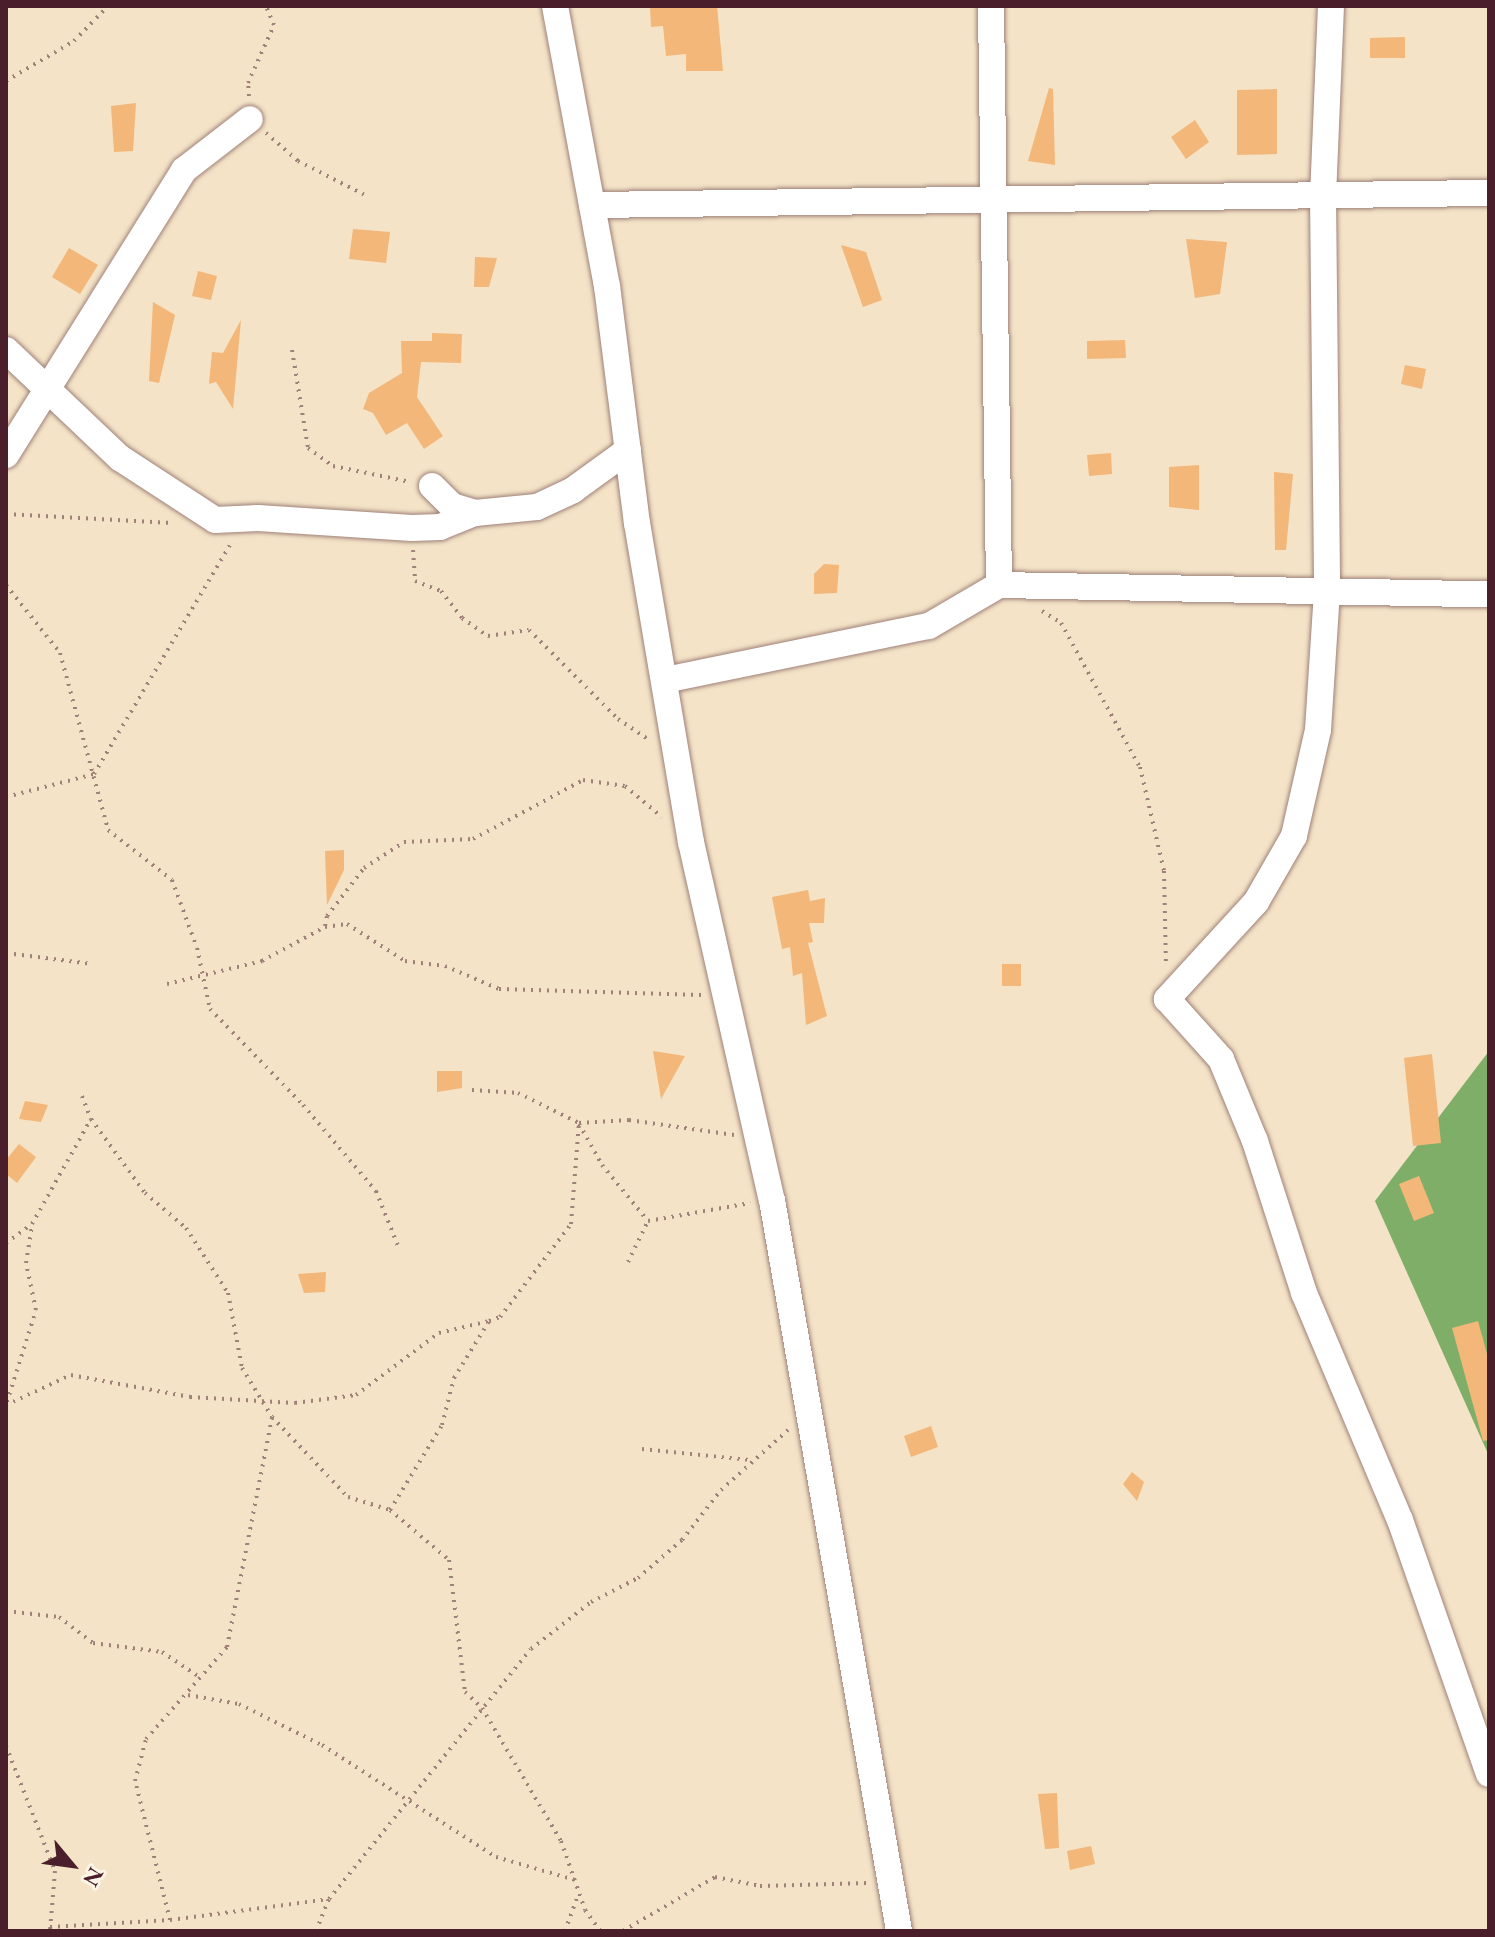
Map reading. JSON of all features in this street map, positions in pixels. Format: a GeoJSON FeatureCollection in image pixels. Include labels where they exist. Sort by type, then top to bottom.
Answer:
{"type":"FeatureCollection","features":[{"type":"Feature","properties":{"kind":"street"},"geometry":{"type":"LineString","coordinates":[[555,6],[592,205],[691,842],[772,1200],[812,1410],[899,1931]]}},
{"type":"Feature","properties":{"kind":"street"},"geometry":{"type":"LineString","coordinates":[[991,6],[999,585]]}},
{"type":"Feature","properties":{"kind":"street"},"geometry":{"type":"LineString","coordinates":[[1331,6],[1323,196],[1327,591],[1318,730],[1294,836],[1256,902],[1167,999],[1221,1059],[1255,1141],[1304,1293],[1400,1520],[1489,1774]]}},
{"type":"Feature","properties":{"kind":"street"},"geometry":{"type":"LineString","coordinates":[[6,455],[184,170],[250,119]]}},
{"type":"Feature","properties":{"kind":"street"},"geometry":{"type":"LineString","coordinates":[[592,205],[1489,193]]}},
{"type":"Feature","properties":{"kind":"street"},"geometry":{"type":"LineString","coordinates":[[6,350],[120,458],[215,520],[258,518],[440,527],[475,513],[537,507],[573,490],[628,450]]}},
{"type":"Feature","properties":{"kind":"street"},"geometry":{"type":"LineString","coordinates":[[432,486],[452,506],[475,513]]}},
{"type":"Feature","properties":{"kind":"street"},"geometry":{"type":"LineString","coordinates":[[665,680],[929,626],[999,585],[1489,594]]}},
{"type":"Feature","properties":{"kind":"path"},"geometry":{"type":"LineString","coordinates":[[6,81],[74,41],[108,6]]}},
{"type":"Feature","properties":{"kind":"path"},"geometry":{"type":"LineString","coordinates":[[266,6],[274,25],[248,83],[250,119],[298,161],[365,195]]}},
{"type":"Feature","properties":{"kind":"path"},"geometry":{"type":"LineString","coordinates":[[292,350],[308,448],[333,466],[432,486]]}},
{"type":"Feature","properties":{"kind":"path"},"geometry":{"type":"LineString","coordinates":[[6,514],[142,523],[215,520]]}},
{"type":"Feature","properties":{"kind":"path"},"geometry":{"type":"LineString","coordinates":[[6,797],[94,774],[224,550],[258,518]]}},
{"type":"Feature","properties":{"kind":"path"},"geometry":{"type":"LineString","coordinates":[[412,528],[415,581],[441,591],[462,618],[488,636],[529,630],[618,719],[678,760]]}},
{"type":"Feature","properties":{"kind":"path"},"geometry":{"type":"LineString","coordinates":[[6,585],[60,653],[108,830],[172,880],[202,973],[210,1009],[303,1105],[376,1191],[398,1246]]}},
{"type":"Feature","properties":{"kind":"path"},"geometry":{"type":"LineString","coordinates":[[1036,608],[1061,623],[1140,767],[1164,871],[1167,999]]}},
{"type":"Feature","properties":{"kind":"path"},"geometry":{"type":"LineString","coordinates":[[325,927],[327,916],[364,868],[404,842],[473,839],[583,780],[625,786],[691,842]]}},
{"type":"Feature","properties":{"kind":"path"},"geometry":{"type":"LineString","coordinates":[[167,984],[202,973],[262,961],[325,927],[347,924],[405,961],[445,966],[499,989],[602,988],[727,997]]}},
{"type":"Feature","properties":{"kind":"path"},"geometry":{"type":"LineString","coordinates":[[6,953],[92,964]]}},
{"type":"Feature","properties":{"kind":"path"},"geometry":{"type":"LineString","coordinates":[[472,1090],[518,1093],[579,1123],[629,1120],[756,1138]]}},
{"type":"Feature","properties":{"kind":"path"},"geometry":{"type":"LineString","coordinates":[[82,1096],[91,1119],[145,1193],[186,1228],[228,1293],[242,1368],[272,1417],[348,1497],[390,1510],[449,1560],[465,1692],[482,1708],[561,1841],[579,1893],[600,1931]]}},
{"type":"Feature","properties":{"kind":"path"},"geometry":{"type":"LineString","coordinates":[[7,1403],[36,1310],[26,1263],[32,1224],[91,1119]]}},
{"type":"Feature","properties":{"kind":"path"},"geometry":{"type":"LineString","coordinates":[[579,1123],[602,1165],[648,1221]]}},
{"type":"Feature","properties":{"kind":"path"},"geometry":{"type":"LineString","coordinates":[[7,1403],[71,1375],[190,1397],[262,1401],[356,1395],[439,1333],[500,1317],[571,1224],[579,1123]]}},
{"type":"Feature","properties":{"kind":"path"},"geometry":{"type":"LineString","coordinates":[[648,1221],[772,1200]]}},
{"type":"Feature","properties":{"kind":"path"},"geometry":{"type":"LineString","coordinates":[[628,1262],[648,1221]]}},
{"type":"Feature","properties":{"kind":"path"},"geometry":{"type":"LineString","coordinates":[[6,1243],[32,1224]]}},
{"type":"Feature","properties":{"kind":"path"},"geometry":{"type":"LineString","coordinates":[[390,1510],[442,1425],[454,1378],[489,1321]]}},
{"type":"Feature","properties":{"kind":"path"},"geometry":{"type":"LineString","coordinates":[[316,1931],[329,1899],[531,1649],[591,1602],[638,1578],[682,1540],[751,1460],[812,1410]]}},
{"type":"Feature","properties":{"kind":"path"},"geometry":{"type":"LineString","coordinates":[[170,1920],[135,1781],[146,1739],[227,1647],[272,1417]]}},
{"type":"Feature","properties":{"kind":"path"},"geometry":{"type":"LineString","coordinates":[[642,1449],[751,1460]]}},
{"type":"Feature","properties":{"kind":"path"},"geometry":{"type":"LineString","coordinates":[[6,1611],[59,1617],[93,1643],[162,1652],[201,1678]]}},
{"type":"Feature","properties":{"kind":"path"},"geometry":{"type":"LineString","coordinates":[[187,1695],[239,1704],[322,1745],[496,1857],[575,1880]]}},
{"type":"Feature","properties":{"kind":"path"},"geometry":{"type":"LineString","coordinates":[[6,1746],[55,1871],[50,1929],[170,1920],[329,1899]]}},
{"type":"Feature","properties":{"kind":"path"},"geometry":{"type":"LineString","coordinates":[[623,1931],[715,1877],[760,1886],[890,1882]]}},
{"type":"Feature","properties":{"kind":"path"},"geometry":{"type":"LineString","coordinates":[[565,1931],[579,1893]]}},
{"type":"Feature","properties":{"kind":"green space"},"geometry":{"type":"Polygon","coordinates":[[[1489,1051],[1489,1456],[1375,1201],[1489,1051]]]}},
{"type":"Feature","properties":{"kind":"building"},"geometry":{"type":"Polygon","coordinates":[[[650,6],[717,6],[723,71],[686,71],[686,54],[666,56],[663,26],[651,27],[650,6]]]}},
{"type":"Feature","properties":{"kind":"building"},"geometry":{"type":"Polygon","coordinates":[[[1405,37],[1405,58],[1370,58],[1370,38],[1405,37]]]}},
{"type":"Feature","properties":{"kind":"building"},"geometry":{"type":"Polygon","coordinates":[[[1049,88],[1053,89],[1055,165],[1028,161],[1049,88]]]}},
{"type":"Feature","properties":{"kind":"building"},"geometry":{"type":"Polygon","coordinates":[[[1277,89],[1277,154],[1237,155],[1237,90],[1277,89]]]}},
{"type":"Feature","properties":{"kind":"building"},"geometry":{"type":"Polygon","coordinates":[[[136,103],[133,151],[114,152],[111,106],[136,103]]]}},
{"type":"Feature","properties":{"kind":"building"},"geometry":{"type":"Polygon","coordinates":[[[1195,120],[1209,142],[1186,159],[1171,137],[1195,120]]]}},
{"type":"Feature","properties":{"kind":"building"},"geometry":{"type":"Polygon","coordinates":[[[353,229],[390,232],[386,263],[349,259],[353,229]]]}},
{"type":"Feature","properties":{"kind":"building"},"geometry":{"type":"Polygon","coordinates":[[[1186,239],[1227,242],[1220,294],[1195,298],[1186,239]]]}},
{"type":"Feature","properties":{"kind":"building"},"geometry":{"type":"Polygon","coordinates":[[[841,245],[866,252],[882,300],[863,307],[841,245]]]}},
{"type":"Feature","properties":{"kind":"building"},"geometry":{"type":"Polygon","coordinates":[[[69,248],[98,265],[80,294],[52,277],[69,248]]]}},
{"type":"Feature","properties":{"kind":"building"},"geometry":{"type":"Polygon","coordinates":[[[475,257],[497,258],[489,287],[474,287],[475,257]]]}},
{"type":"Feature","properties":{"kind":"building"},"geometry":{"type":"Polygon","coordinates":[[[198,271],[217,276],[211,300],[192,296],[198,271]]]}},
{"type":"Feature","properties":{"kind":"building"},"geometry":{"type":"Polygon","coordinates":[[[153,302],[175,315],[159,383],[149,381],[153,302]]]}},
{"type":"Feature","properties":{"kind":"building"},"geometry":{"type":"Polygon","coordinates":[[[241,320],[233,409],[216,382],[209,384],[212,352],[223,353],[241,320]]]}},
{"type":"Feature","properties":{"kind":"building"},"geometry":{"type":"Polygon","coordinates":[[[432,333],[462,334],[461,363],[421,362],[417,397],[443,436],[424,449],[407,423],[386,435],[373,413],[363,409],[369,393],[402,373],[401,341],[432,341],[432,333]]]}},
{"type":"Feature","properties":{"kind":"building"},"geometry":{"type":"Polygon","coordinates":[[[1125,340],[1126,358],[1087,359],[1087,341],[1125,340]]]}},
{"type":"Feature","properties":{"kind":"building"},"geometry":{"type":"Polygon","coordinates":[[[1405,365],[1426,369],[1422,389],[1401,384],[1405,365]]]}},
{"type":"Feature","properties":{"kind":"building"},"geometry":{"type":"Polygon","coordinates":[[[1111,453],[1112,474],[1089,476],[1087,455],[1111,453]]]}},
{"type":"Feature","properties":{"kind":"building"},"geometry":{"type":"Polygon","coordinates":[[[1199,465],[1199,510],[1169,507],[1169,467],[1199,465]]]}},
{"type":"Feature","properties":{"kind":"building"},"geometry":{"type":"Polygon","coordinates":[[[1274,472],[1293,474],[1286,550],[1275,550],[1274,472]]]}},
{"type":"Feature","properties":{"kind":"building"},"geometry":{"type":"Polygon","coordinates":[[[824,564],[839,565],[837,593],[814,594],[814,574],[824,564]]]}},
{"type":"Feature","properties":{"kind":"building"},"geometry":{"type":"Polygon","coordinates":[[[344,850],[344,870],[327,905],[325,851],[344,850]]]}},
{"type":"Feature","properties":{"kind":"building"},"geometry":{"type":"Polygon","coordinates":[[[808,890],[810,901],[825,898],[824,923],[809,923],[813,942],[808,943],[827,1016],[806,1025],[802,973],[793,976],[790,947],[782,949],[772,897],[808,890]]]}},
{"type":"Feature","properties":{"kind":"building"},"geometry":{"type":"Polygon","coordinates":[[[1002,964],[1021,964],[1021,986],[1002,986],[1002,964]]]}},
{"type":"Feature","properties":{"kind":"building"},"geometry":{"type":"Polygon","coordinates":[[[653,1051],[685,1056],[661,1099],[653,1051]]]}},
{"type":"Feature","properties":{"kind":"building"},"geometry":{"type":"Polygon","coordinates":[[[1432,1054],[1441,1143],[1413,1146],[1404,1058],[1432,1054]]]}},
{"type":"Feature","properties":{"kind":"building"},"geometry":{"type":"Polygon","coordinates":[[[437,1071],[462,1071],[462,1088],[437,1092],[437,1071]]]}},
{"type":"Feature","properties":{"kind":"building"},"geometry":{"type":"Polygon","coordinates":[[[25,1101],[48,1105],[41,1122],[19,1119],[25,1101]]]}},
{"type":"Feature","properties":{"kind":"building"},"geometry":{"type":"Polygon","coordinates":[[[19,1144],[36,1157],[17,1183],[6,1174],[6,1160],[19,1144]]]}},
{"type":"Feature","properties":{"kind":"building"},"geometry":{"type":"Polygon","coordinates":[[[1419,1176],[1434,1213],[1414,1221],[1399,1184],[1419,1176]]]}},
{"type":"Feature","properties":{"kind":"building"},"geometry":{"type":"Polygon","coordinates":[[[326,1272],[325,1292],[304,1293],[298,1274],[326,1272]]]}},
{"type":"Feature","properties":{"kind":"building"},"geometry":{"type":"Polygon","coordinates":[[[1478,1321],[1489,1361],[1489,1440],[1483,1441],[1452,1328],[1478,1321]]]}},
{"type":"Feature","properties":{"kind":"building"},"geometry":{"type":"Polygon","coordinates":[[[931,1426],[938,1447],[911,1457],[904,1436],[931,1426]]]}},
{"type":"Feature","properties":{"kind":"building"},"geometry":{"type":"Polygon","coordinates":[[[1132,1472],[1144,1482],[1137,1501],[1123,1484],[1132,1472]]]}},
{"type":"Feature","properties":{"kind":"building"},"geometry":{"type":"Polygon","coordinates":[[[1057,1793],[1059,1848],[1045,1849],[1038,1794],[1057,1793]]]}},
{"type":"Feature","properties":{"kind":"building"},"geometry":{"type":"Polygon","coordinates":[[[1091,1846],[1095,1864],[1070,1870],[1067,1851],[1091,1846]]]}}]}
